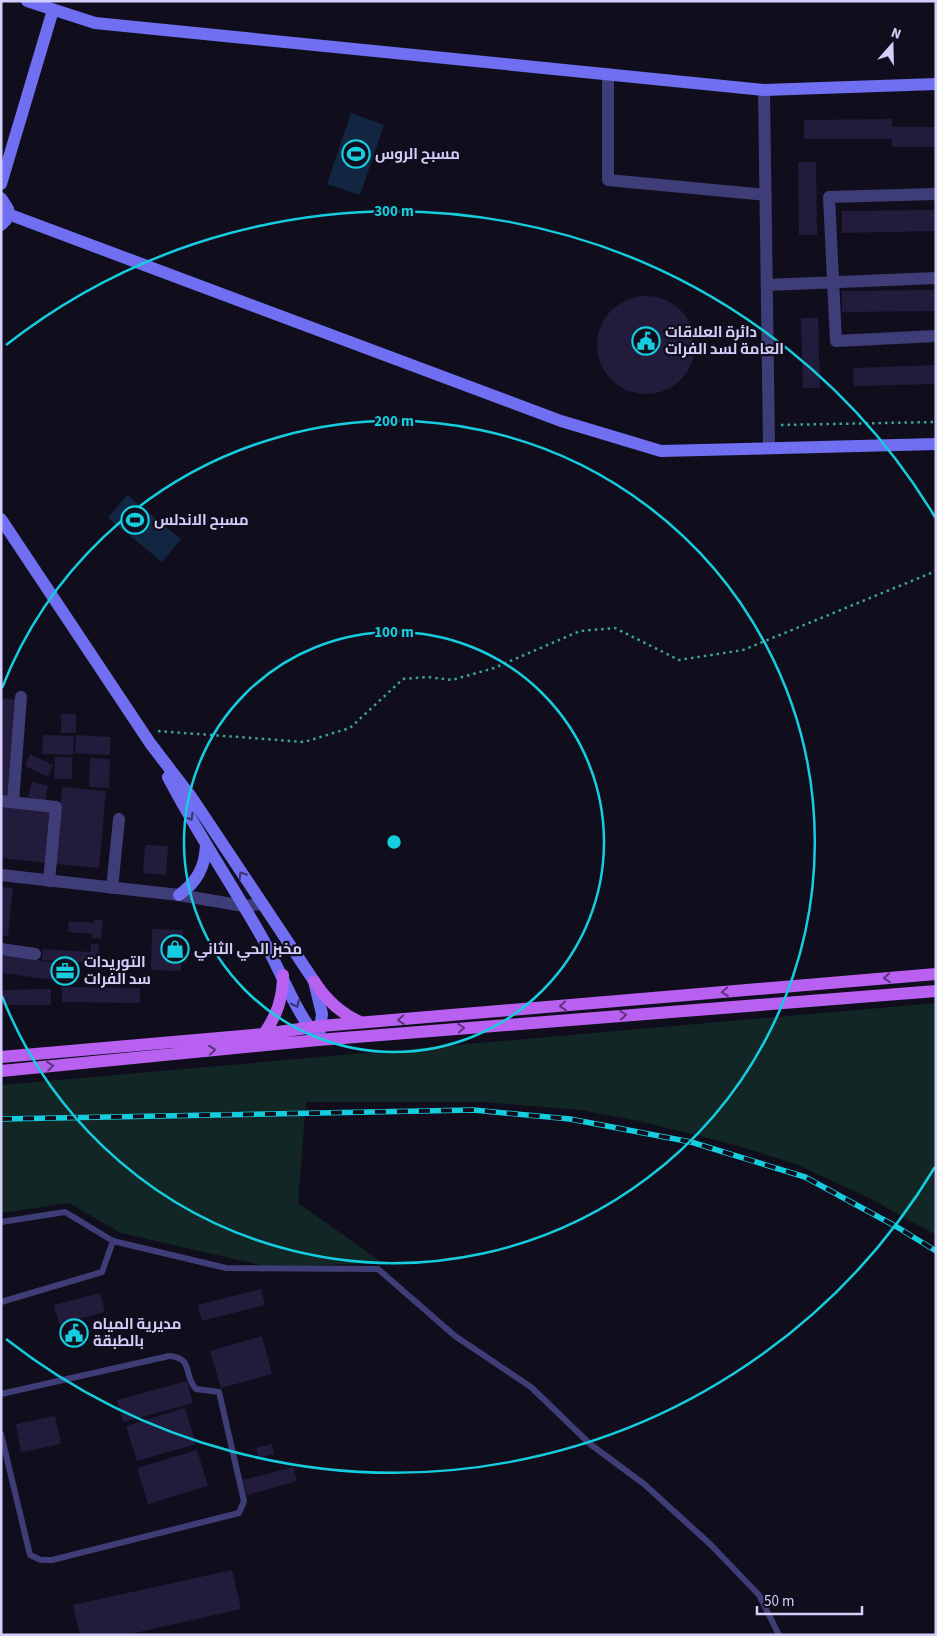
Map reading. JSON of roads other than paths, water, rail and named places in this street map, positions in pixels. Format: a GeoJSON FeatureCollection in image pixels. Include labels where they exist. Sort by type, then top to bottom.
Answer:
{"type":"FeatureCollection","features":[{"type":"Feature","properties":{"kind":"main road"},"geometry":{"type":"LineString","coordinates":[[27,1],[95,23],[764,90],[936,84]]}},
{"type":"Feature","properties":{"kind":"main road"},"geometry":{"type":"LineString","coordinates":[[1,184],[53,10]]}},
{"type":"Feature","properties":{"kind":"main road"},"geometry":{"type":"LineString","coordinates":[[1,198],[6,203],[4,220],[561,421],[661,451],[770,446],[936,444]]}},
{"type":"Feature","properties":{"kind":"main road"},"geometry":{"type":"LineString","coordinates":[[1,519],[150,743],[206,845],[315,1027],[318,1040]]}},
{"type":"Feature","properties":{"kind":"main road"},"geometry":{"type":"LineString","coordinates":[[150,743],[192,798],[314,981],[339,1011],[362,1023]]}},
{"type":"Feature","properties":{"kind":"main road"},"geometry":{"type":"LineString","coordinates":[[179,895],[191,886],[200,874],[204,864],[206,845]]}},
{"type":"Feature","properties":{"kind":"main road"},"geometry":{"type":"LineString","coordinates":[[1,1057],[264,1034],[315,1027],[934,973]]}},
{"type":"Feature","properties":{"kind":"main road"},"geometry":{"type":"LineString","coordinates":[[264,1034],[277,1012],[283,988],[283,975]]}},
{"type":"Feature","properties":{"kind":"main road"},"geometry":{"type":"LineString","coordinates":[[314,981],[320,1002],[315,1027]]}},
{"type":"Feature","properties":{"kind":"main road"},"geometry":{"type":"LineString","coordinates":[[1,1071],[318,1040],[936,991]]}},
{"type":"Feature","properties":{"kind":"street"},"geometry":{"type":"LineString","coordinates":[[608,74],[608,180],[766,196]]}},
{"type":"Feature","properties":{"kind":"street"},"geometry":{"type":"LineString","coordinates":[[764,90],[770,446]]}},
{"type":"Feature","properties":{"kind":"street"},"geometry":{"type":"LineString","coordinates":[[936,194],[829,197],[836,341],[936,336]]}},
{"type":"Feature","properties":{"kind":"street"},"geometry":{"type":"LineString","coordinates":[[767,285],[936,278]]}},
{"type":"Feature","properties":{"kind":"street"},"geometry":{"type":"LineString","coordinates":[[21,697],[7,801],[56,807],[49,881]]}},
{"type":"Feature","properties":{"kind":"street"},"geometry":{"type":"LineString","coordinates":[[112,888],[119,819]]}},
{"type":"Feature","properties":{"kind":"street"},"geometry":{"type":"LineString","coordinates":[[1,876],[179,895],[244,906],[261,904]]}},
{"type":"Feature","properties":{"kind":"street"},"geometry":{"type":"LineString","coordinates":[[1,949],[35,954]]}},
{"type":"Feature","properties":{"kind":"lane"},"geometry":{"type":"LineString","coordinates":[[1,1222],[65,1212],[113,1241],[226,1268],[378,1268],[455,1336],[531,1387],[590,1444],[644,1484],[711,1545],[759,1595],[779,1635]]}},
{"type":"Feature","properties":{"kind":"lane"},"geometry":{"type":"LineString","coordinates":[[1,1302],[102,1272],[113,1241]]}},
{"type":"Feature","properties":{"kind":"lane"},"geometry":{"type":"LineString","coordinates":[[1,1394],[168,1356],[178,1357],[184,1361],[196,1389],[219,1392],[244,1501],[243,1507],[239,1513],[52,1560],[41,1560],[30,1555],[1,1434]]}},
{"type":"Feature","properties":{"kind":"water","name":"مسبح الروس"},"geometry":{"type":"Polygon","coordinates":[[[351,113],[384,125],[360,195],[327,184],[351,113]]]}},
{"type":"Feature","properties":{"kind":"water"},"geometry":{"type":"Polygon","coordinates":[[[127,495],[181,539],[162,562],[108,518],[127,495]]]}},
{"type":"Feature","properties":{"kind":"railway"},"geometry":{"type":"LineString","coordinates":[[1,1119],[473,1110],[570,1119],[691,1142],[805,1177],[897,1227],[936,1251]]}},
{"type":"Feature","properties":{"kind":"place","name":"مسبح الروس"},"geometry":{"type":"Point","coordinates":[356,154]}},
{"type":"Feature","properties":{"kind":"place","name":"دائرة العلاقات العامة لسد الفرات"},"geometry":{"type":"Point","coordinates":[646,341]}},
{"type":"Feature","properties":{"kind":"place","name":"مسبح الاندلس"},"geometry":{"type":"Point","coordinates":[135,520]}},
{"type":"Feature","properties":{"kind":"place","name":"مخبز الحي الثاني"},"geometry":{"type":"Point","coordinates":[175,949]}},
{"type":"Feature","properties":{"kind":"place","name":"التوريدات سد الفرات"},"geometry":{"type":"Point","coordinates":[65,971]}},
{"type":"Feature","properties":{"kind":"place","name":"مديرية المياه بالطبقة"},"geometry":{"type":"Point","coordinates":[74,1333]}}]}
